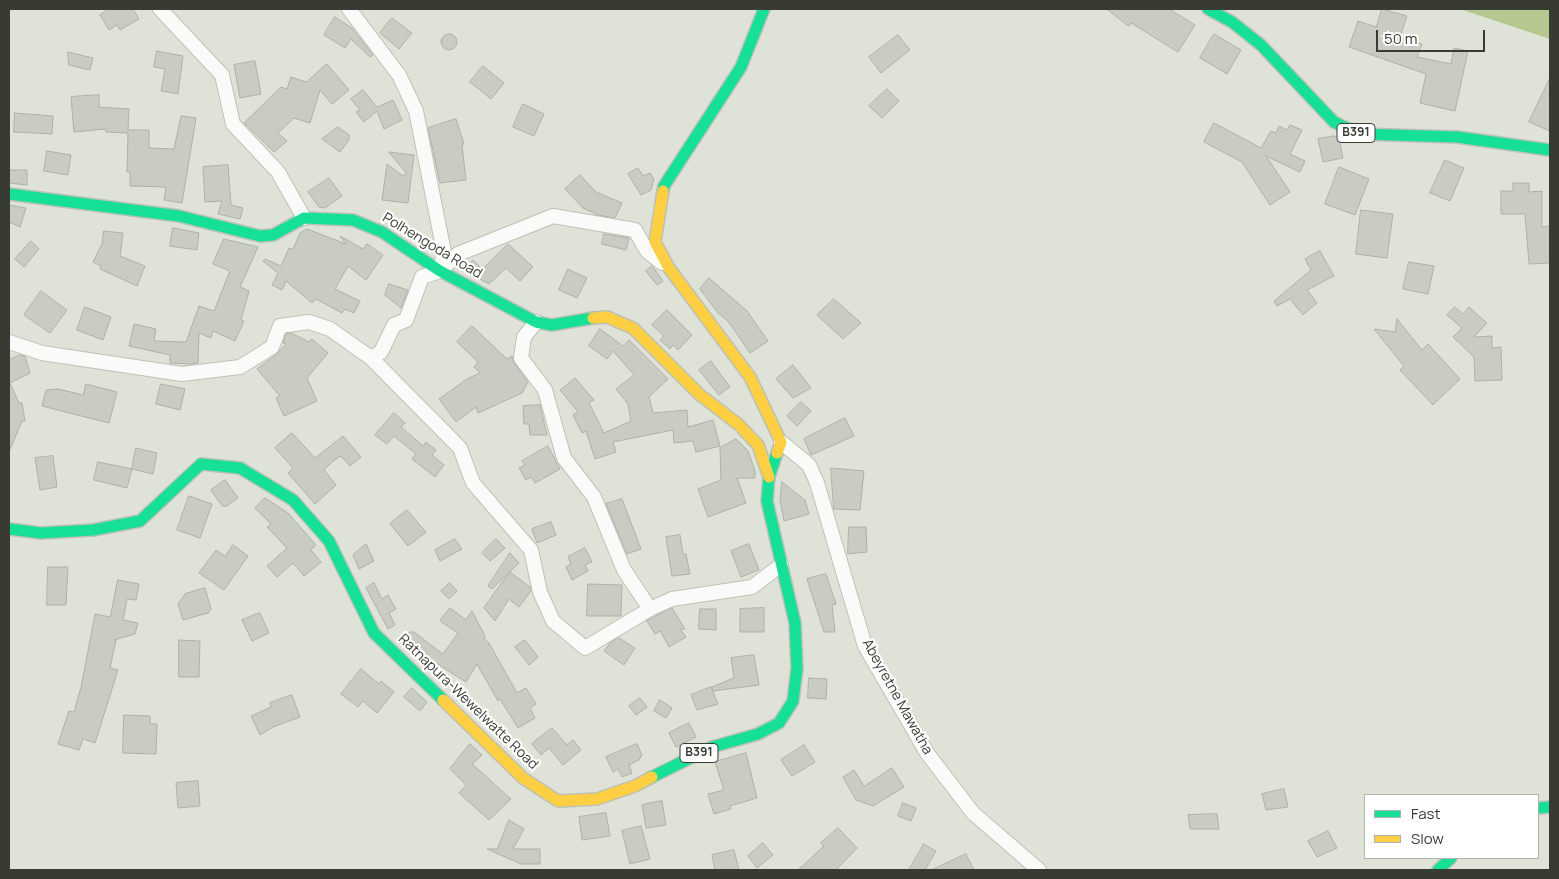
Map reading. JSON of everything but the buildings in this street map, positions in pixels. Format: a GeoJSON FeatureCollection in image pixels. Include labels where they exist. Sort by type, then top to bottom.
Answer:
{"type":"FeatureCollection","features":[{"type":"Feature","properties":{"kind":"main road"},"geometry":{"type":"LineString","coordinates":[[764,9],[741,67],[664,186],[656,242],[669,268],[750,377],[781,442]]}},
{"type":"Feature","properties":{"kind":"main road","name":"B391"},"geometry":{"type":"LineString","coordinates":[[1208,9],[1232,22],[1262,45],[1334,122],[1359,134],[1457,137],[1550,150]]}},
{"type":"Feature","properties":{"kind":"main road"},"geometry":{"type":"LineString","coordinates":[[9,194],[178,216],[260,236],[273,236],[304,218]]}},
{"type":"Feature","properties":{"kind":"main road","name":"Polhengoda Road"},"geometry":{"type":"LineString","coordinates":[[304,218],[354,220],[382,232],[440,270],[536,322],[552,325],[580,319],[607,317],[633,328],[699,394],[739,425],[758,445],[769,477]]}},
{"type":"Feature","properties":{"kind":"main road","name":"Ratnapura-Wewelwatte Road"},"geometry":{"type":"LineString","coordinates":[[9,530],[41,533],[93,530],[140,521],[201,464],[240,468],[293,500],[329,541],[374,633],[523,778],[558,801],[597,798],[635,786],[712,747],[758,734],[778,723],[793,702],[797,668],[795,623],[767,500],[769,477],[781,442]]}},
{"type":"Feature","properties":{"kind":"main road"},"geometry":{"type":"LineString","coordinates":[[1438,870],[1450,859]]}},
{"type":"Feature","properties":{"kind":"street"},"geometry":{"type":"LineString","coordinates":[[160,9],[222,75],[233,124],[278,172],[304,218]]}},
{"type":"Feature","properties":{"kind":"street"},"geometry":{"type":"LineString","coordinates":[[349,9],[399,75],[416,111],[444,252],[440,270]]}},
{"type":"Feature","properties":{"kind":"street"},"geometry":{"type":"LineString","coordinates":[[371,358],[381,352],[394,325],[406,320],[422,277],[440,270],[458,254],[553,216],[635,230],[647,251],[669,268]]}},
{"type":"Feature","properties":{"kind":"street"},"geometry":{"type":"LineString","coordinates":[[9,342],[42,352],[182,374],[240,367],[272,348],[280,326],[310,322],[330,329],[371,358],[460,448],[473,484],[531,550],[540,592],[553,621],[585,648],[650,609],[672,599],[752,587],[781,566]]}},
{"type":"Feature","properties":{"kind":"street"},"geometry":{"type":"LineString","coordinates":[[536,322],[524,337],[521,358],[545,390],[564,458],[594,497],[624,570],[650,609]]}},
{"type":"Feature","properties":{"kind":"street","name":"Abeyretne Mawatha"},"geometry":{"type":"LineString","coordinates":[[781,442],[809,465],[818,483],[865,646],[927,753],[973,813],[1039,870]]}},
{"type":"Feature","properties":{"kind":"green space"},"geometry":{"type":"Polygon","coordinates":[[[1460,9],[1550,9],[1550,39],[1460,9]]]}},
{"type":"Feature","properties":{"kind":"traffic: fast"},"geometry":{"type":"LineString","coordinates":[[663,191],[664,186],[741,67],[764,9]]}},
{"type":"Feature","properties":{"kind":"traffic: fast"},"geometry":{"type":"LineString","coordinates":[[1208,9],[1232,22],[1261,45],[1334,122],[1359,134],[1457,137],[1550,150]]}},
{"type":"Feature","properties":{"kind":"traffic: fast"},"geometry":{"type":"LineString","coordinates":[[9,194],[179,216],[260,236],[273,235],[304,218],[353,220],[382,232],[440,271],[536,322],[552,325],[593,318]]}},
{"type":"Feature","properties":{"kind":"traffic: fast"},"geometry":{"type":"LineString","coordinates":[[652,777],[712,747],[758,734],[779,723],[793,701],[797,668],[795,623],[767,501],[769,477],[777,453]]}},
{"type":"Feature","properties":{"kind":"traffic: fast"},"geometry":{"type":"LineString","coordinates":[[9,529],[41,533],[93,530],[140,521],[201,464],[240,468],[293,500],[329,541],[374,633],[443,700]]}},
{"type":"Feature","properties":{"kind":"traffic: fast"},"geometry":{"type":"LineString","coordinates":[[1539,808],[1550,807]]}},
{"type":"Feature","properties":{"kind":"traffic: fast"},"geometry":{"type":"LineString","coordinates":[[1438,870],[1450,859]]}},
{"type":"Feature","properties":{"kind":"traffic: slow"},"geometry":{"type":"LineString","coordinates":[[663,191],[655,242],[669,268],[750,377],[781,442],[777,453]]}},
{"type":"Feature","properties":{"kind":"traffic: slow"},"geometry":{"type":"LineString","coordinates":[[593,318],[607,317],[633,328],[699,394],[739,425],[758,445],[769,477]]}},
{"type":"Feature","properties":{"kind":"traffic: slow"},"geometry":{"type":"LineString","coordinates":[[443,700],[523,778],[558,801],[597,799],[635,786],[652,777]]}}]}
